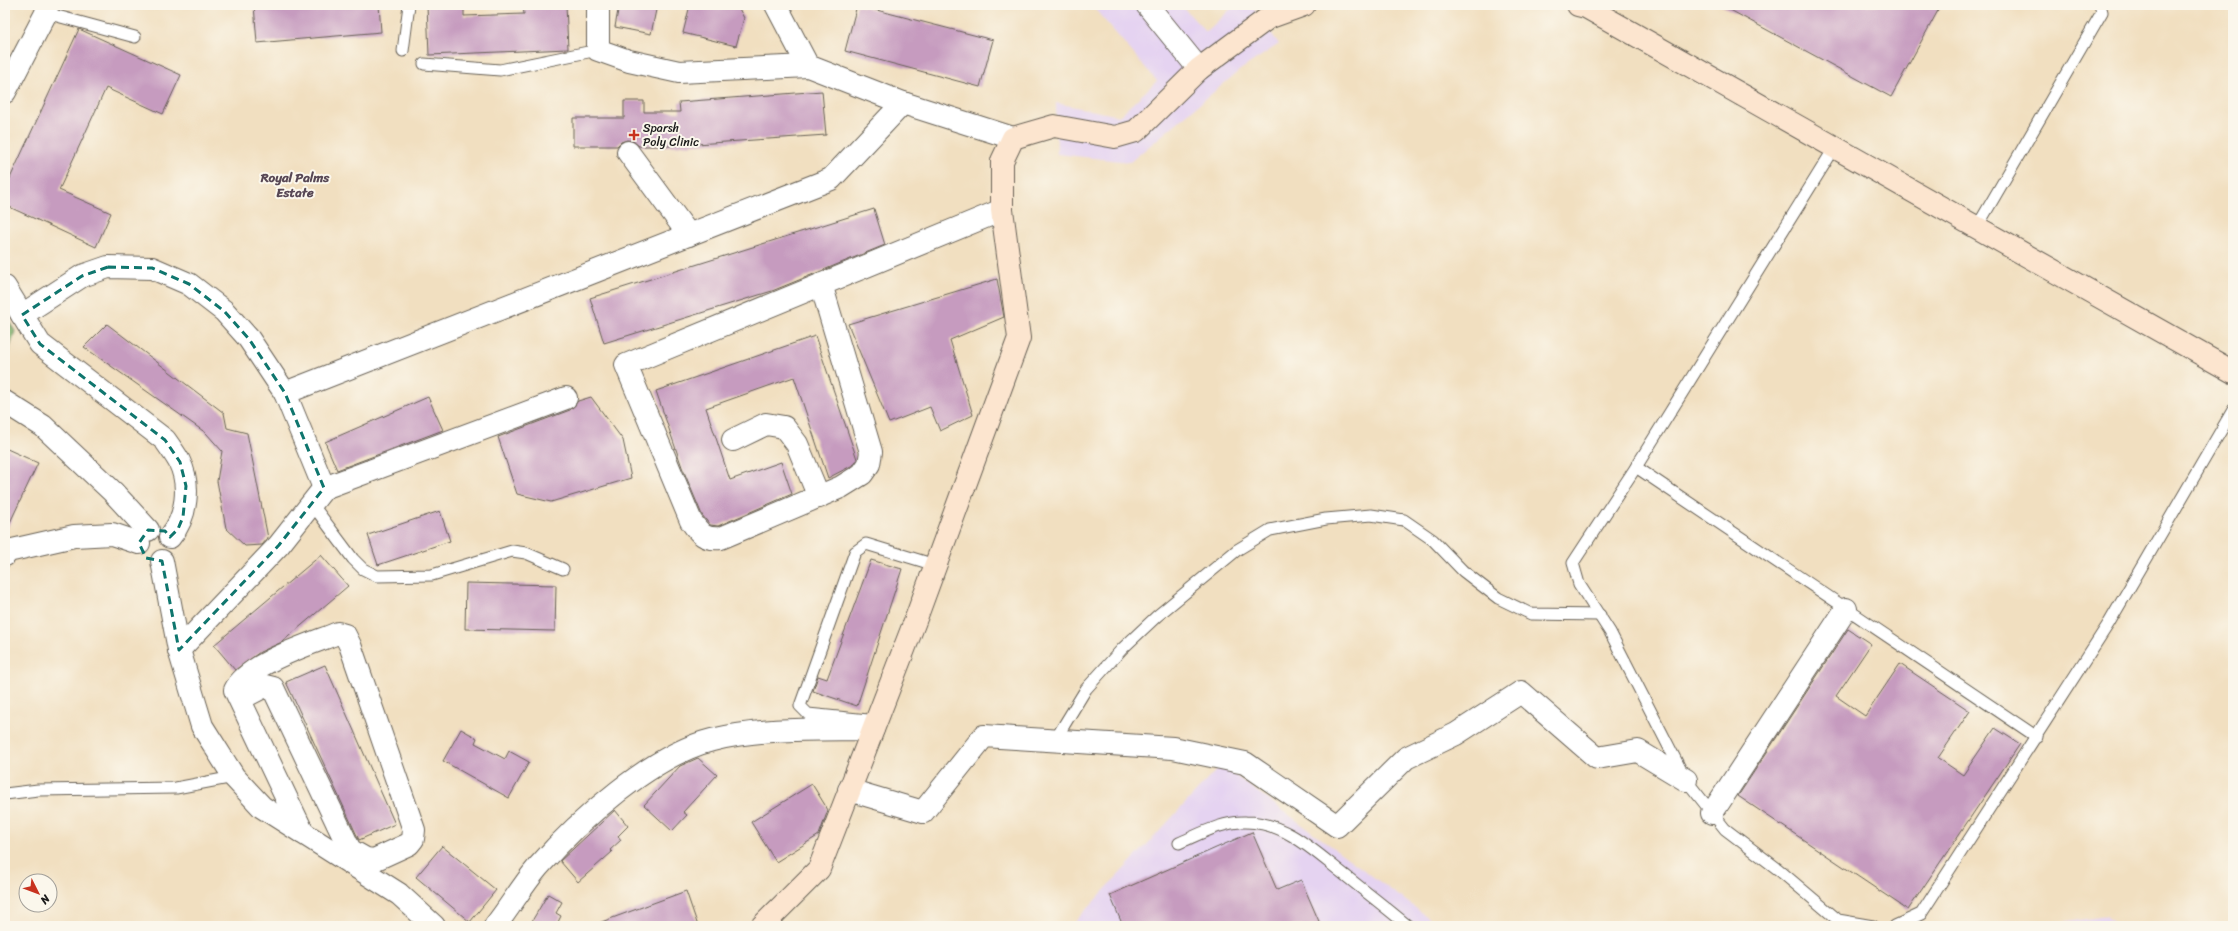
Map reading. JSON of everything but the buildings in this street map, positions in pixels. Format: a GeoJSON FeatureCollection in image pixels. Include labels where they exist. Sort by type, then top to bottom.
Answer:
{"type":"FeatureCollection","features":[{"type":"Feature","properties":{"kind":"street"},"geometry":{"type":"LineString","coordinates":[[598,5],[598,50],[629,61],[679,72],[808,66],[903,103],[1013,138],[1054,126],[1115,137],[1136,130],[1199,69],[1268,18],[1304,5]]}},
{"type":"Feature","properties":{"kind":"street"},"geometry":{"type":"LineString","coordinates":[[776,5],[808,66]]}},
{"type":"Feature","properties":{"kind":"street"},"geometry":{"type":"LineString","coordinates":[[1147,5],[1199,69]]}},
{"type":"Feature","properties":{"kind":"street"},"geometry":{"type":"LineString","coordinates":[[1578,5],[1586,7],[2233,372]]}},
{"type":"Feature","properties":{"kind":"street"},"geometry":{"type":"LineString","coordinates":[[5,92],[46,9]]}},
{"type":"Feature","properties":{"kind":"street"},"geometry":{"type":"LineString","coordinates":[[285,393],[831,179],[903,103]]}},
{"type":"Feature","properties":{"kind":"street"},"geometry":{"type":"LineString","coordinates":[[762,926],[819,870],[935,565],[1019,338],[1002,210],[1002,161],[1013,138]]}},
{"type":"Feature","properties":{"kind":"street"},"geometry":{"type":"LineString","coordinates":[[628,152],[689,235]]}},
{"type":"Feature","properties":{"kind":"street"},"geometry":{"type":"LineString","coordinates":[[821,284],[871,452],[869,464],[862,474],[841,487],[721,538],[709,539],[701,535],[685,508],[626,365],[821,284],[1002,210]]}},
{"type":"Feature","properties":{"kind":"street"},"geometry":{"type":"LineString","coordinates":[[22,315],[82,276],[108,267],[152,268],[189,284],[224,311],[248,339],[285,393],[318,496]]}},
{"type":"Feature","properties":{"kind":"street"},"geometry":{"type":"LineString","coordinates":[[5,287],[40,344],[165,440],[180,462],[186,486],[183,518],[170,537]]}},
{"type":"Feature","properties":{"kind":"street"},"geometry":{"type":"LineString","coordinates":[[179,650],[279,545],[318,496],[566,398]]}},
{"type":"Feature","properties":{"kind":"street"},"geometry":{"type":"LineString","coordinates":[[5,402],[42,426],[113,492],[144,537]]}},
{"type":"Feature","properties":{"kind":"street"},"geometry":{"type":"LineString","coordinates":[[733,440],[766,424],[784,427],[797,444],[819,497]]}},
{"type":"Feature","properties":{"kind":"street"},"geometry":{"type":"LineString","coordinates":[[156,528],[165,531],[170,537],[172,546],[169,554],[162,561],[146,558],[140,552],[144,537],[156,528]]}},
{"type":"Feature","properties":{"kind":"street"},"geometry":{"type":"LineString","coordinates":[[5,554],[8,551],[74,536],[112,534],[144,537]]}},
{"type":"Feature","properties":{"kind":"street"},"geometry":{"type":"LineString","coordinates":[[162,561],[179,650],[202,726],[234,777],[262,807],[399,894],[434,926]]}},
{"type":"Feature","properties":{"kind":"street"},"geometry":{"type":"LineString","coordinates":[[1712,813],[1846,609]]}},
{"type":"Feature","properties":{"kind":"street"},"geometry":{"type":"LineString","coordinates":[[240,698],[265,686],[273,688],[350,850],[366,859],[374,860],[409,844],[413,839],[414,830],[350,645],[345,635],[338,633],[268,662],[238,683],[236,690],[303,833]]}},
{"type":"Feature","properties":{"kind":"street"},"geometry":{"type":"LineString","coordinates":[[849,790],[923,812],[984,736],[1173,748],[1245,763],[1337,826],[1406,758],[1456,734],[1521,692],[1597,758],[1638,751],[1686,780]]}},
{"type":"Feature","properties":{"kind":"street"},"geometry":{"type":"LineString","coordinates":[[495,926],[538,868],[589,816],[672,754],[712,740],[771,730],[874,725]]}},
{"type":"Feature","properties":{"kind":"lane"},"geometry":{"type":"LineString","coordinates":[[404,51],[409,5]]}},
{"type":"Feature","properties":{"kind":"lane"},"geometry":{"type":"LineString","coordinates":[[1977,227],[2102,12],[2100,5]]}},
{"type":"Feature","properties":{"kind":"lane"},"geometry":{"type":"LineString","coordinates":[[46,9],[135,37]]}},
{"type":"Feature","properties":{"kind":"lane"},"geometry":{"type":"LineString","coordinates":[[424,64],[500,70],[598,50]]}},
{"type":"Feature","properties":{"kind":"lane"},"geometry":{"type":"LineString","coordinates":[[1835,147],[1636,467],[1573,563],[1579,584],[1610,632],[1686,780],[1725,829],[1779,870],[1838,920],[1873,926]]}},
{"type":"Feature","properties":{"kind":"lane"},"geometry":{"type":"LineString","coordinates":[[1895,926],[1921,914],[2109,623],[2233,410]]}},
{"type":"Feature","properties":{"kind":"lane"},"geometry":{"type":"LineString","coordinates":[[1636,467],[2036,738]]}},
{"type":"Feature","properties":{"kind":"lane"},"geometry":{"type":"LineString","coordinates":[[318,496],[353,559],[363,569],[376,576],[432,575],[512,551],[526,553],[562,569]]}},
{"type":"Feature","properties":{"kind":"lane"},"geometry":{"type":"LineString","coordinates":[[1055,740],[1086,689],[1122,649],[1156,616],[1236,550],[1270,530],[1326,519],[1371,515],[1404,520],[1433,540],[1463,570],[1498,598],[1531,614],[1600,615]]}},
{"type":"Feature","properties":{"kind":"lane"},"geometry":{"type":"LineString","coordinates":[[874,725],[808,714],[800,706],[855,552],[866,544],[935,565]]}},
{"type":"Feature","properties":{"kind":"lane"},"geometry":{"type":"LineString","coordinates":[[5,794],[38,790],[176,788],[234,777]]}},
{"type":"Feature","properties":{"kind":"lane"},"geometry":{"type":"LineString","coordinates":[[1179,843],[1215,828],[1245,822],[1270,825],[1292,835],[1313,850],[1408,926]]}},
{"type":"Feature","properties":{"kind":"highlighted area"},"geometry":{"type":"Polygon","coordinates":[[[108,267],[152,268],[189,284],[224,311],[249,339],[285,393],[324,488],[279,545],[179,650],[162,561],[146,558],[139,543],[148,530],[165,531],[170,537],[178,529],[183,517],[186,486],[180,462],[165,440],[40,344],[22,315],[82,276],[108,267]]]}},
{"type":"Feature","properties":{"kind":"shaded area"},"geometry":{"type":"Polygon","coordinates":[[[1096,5],[1181,5],[1206,32],[1235,5],[1251,5],[1279,44],[1240,70],[1130,162],[1057,154],[1056,103],[1119,116],[1157,81],[1094,8],[1096,5]]]}},
{"type":"Feature","properties":{"kind":"shaded area"},"geometry":{"type":"Polygon","coordinates":[[[1221,765],[1440,926],[1071,926],[1221,765]]]}},
{"type":"Feature","properties":{"kind":"shaded area"},"geometry":{"type":"Polygon","coordinates":[[[2106,916],[2117,926],[2043,926],[2106,916]]]}},
{"type":"Feature","properties":{"kind":"green space"},"geometry":{"type":"Polygon","coordinates":[[[5,315],[15,331],[5,365],[5,315]]]}},
{"type":"Feature","properties":{"kind":"place","name":"Sparsh Poly Clinic"},"geometry":{"type":"Point","coordinates":[634,135]}},
{"type":"Feature","properties":{"kind":"district","name":"Royal Palms Estate"},"geometry":{"type":"Point","coordinates":[295,184]}}]}
